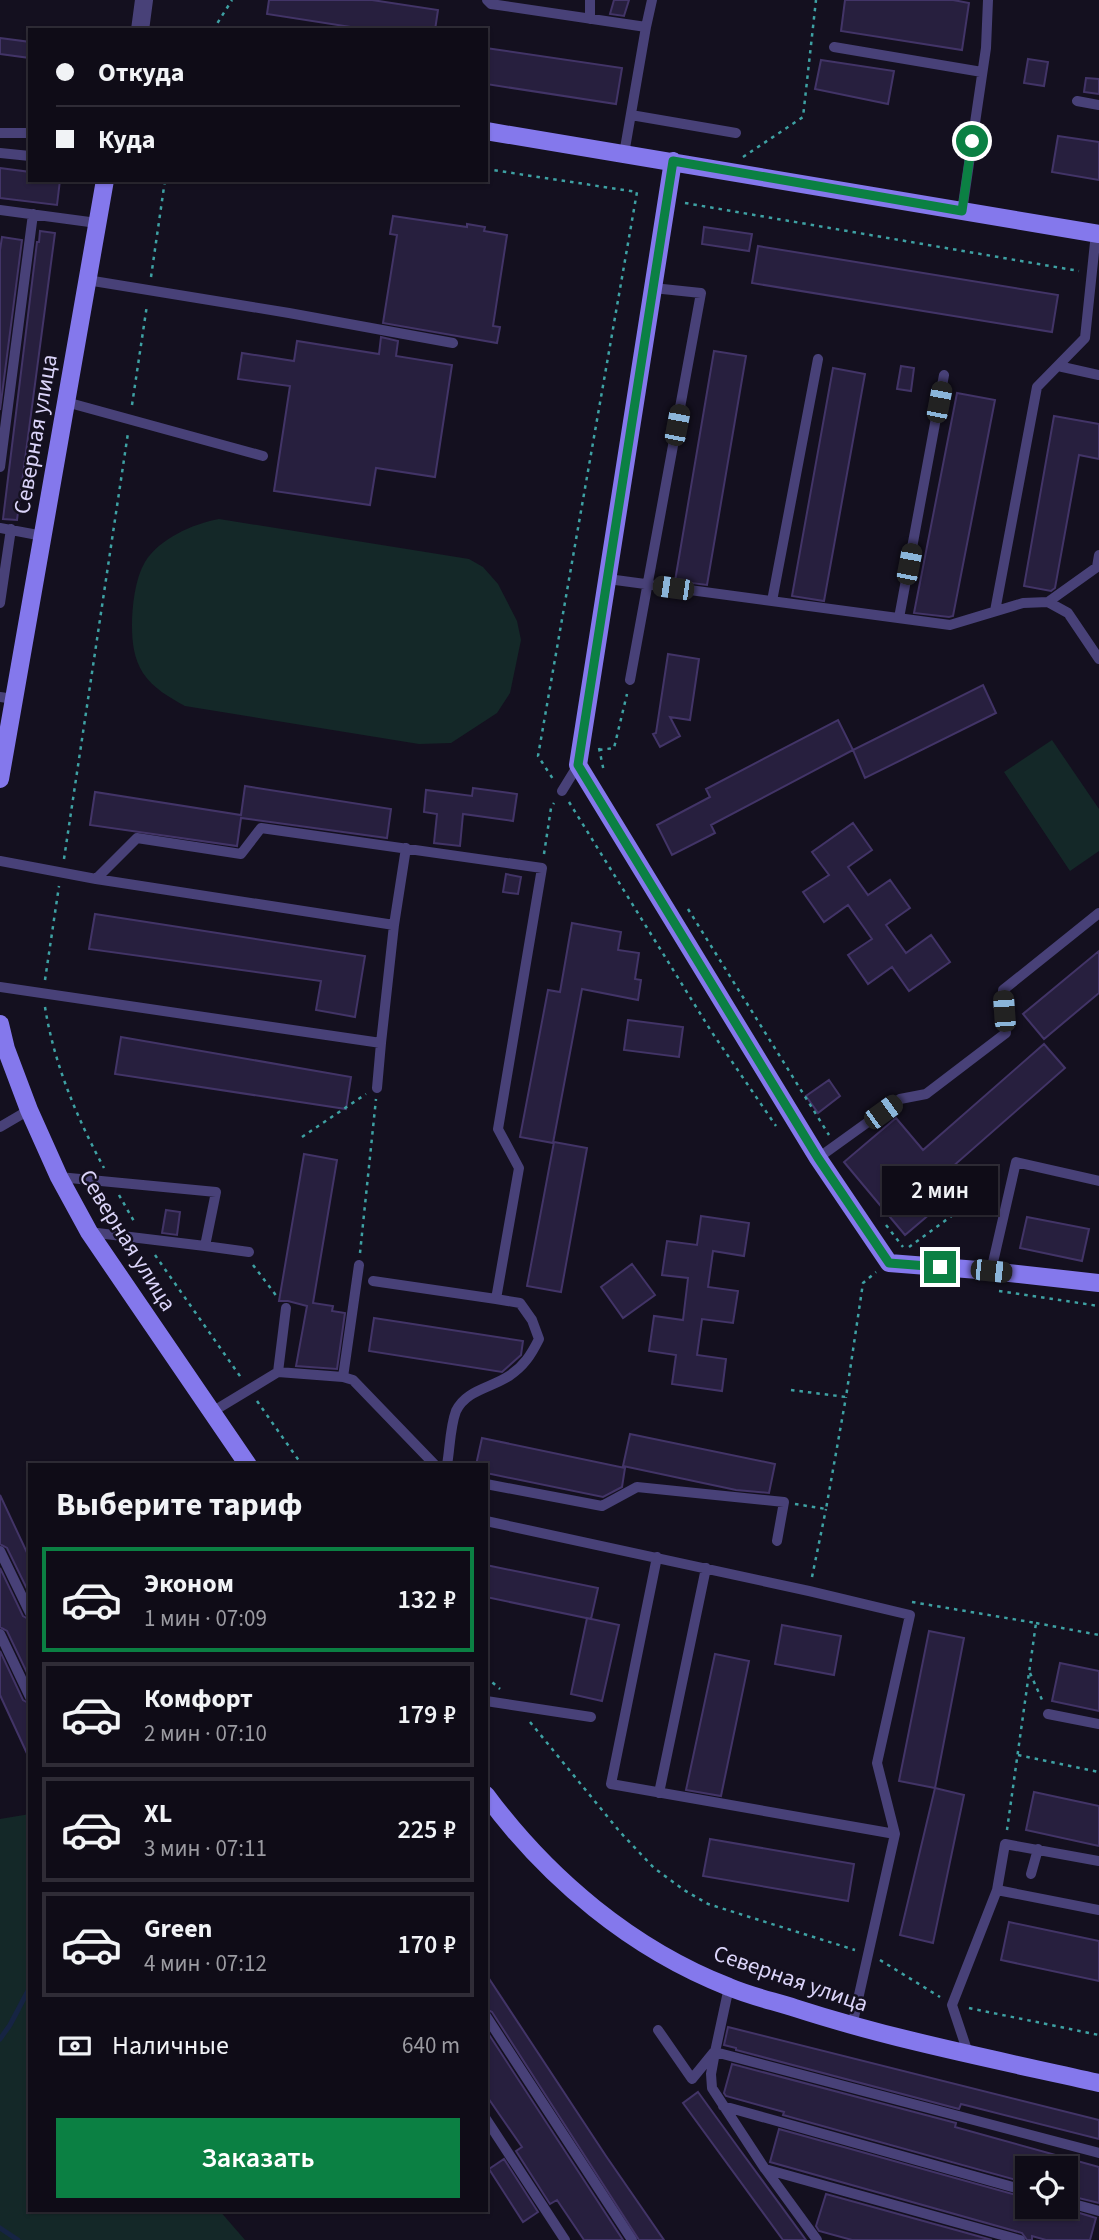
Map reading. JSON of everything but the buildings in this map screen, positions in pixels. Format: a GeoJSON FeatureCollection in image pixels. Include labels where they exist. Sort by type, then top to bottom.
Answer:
{"type":"FeatureCollection","features":[{"type":"Feature","properties":{"kind":"street"},"geometry":{"type":"LineString","coordinates":[[140,28],[144,0]]}},
{"type":"Feature","properties":{"kind":"street"},"geometry":{"type":"LineString","coordinates":[[488,131],[1098,234]]}},
{"type":"Feature","properties":{"kind":"street"},"geometry":{"type":"LineString","coordinates":[[673,161],[578,765],[818,1158],[889,1263],[1098,1281]]}},
{"type":"Feature","properties":{"kind":"street","name":"Северная улица"},"geometry":{"type":"LineString","coordinates":[[0,776],[7,698],[43,536],[105,182]]}},
{"type":"Feature","properties":{"kind":"street","name":"Северная улица"},"geometry":{"type":"LineString","coordinates":[[0,1024],[6,1049],[29,1110],[59,1177],[89,1232],[247,1463]]}},
{"type":"Feature","properties":{"kind":"street","name":"Северная улица"},"geometry":{"type":"LineString","coordinates":[[490,1807],[549,1870],[601,1914],[671,1959],[729,1987],[852,2026],[1099,2083]]}},
{"type":"Feature","properties":{"kind":"lane"},"geometry":{"type":"LineString","coordinates":[[487,0],[491,4],[646,27]]}},
{"type":"Feature","properties":{"kind":"lane"},"geometry":{"type":"LineString","coordinates":[[590,0],[590,19]]}},
{"type":"Feature","properties":{"kind":"lane"},"geometry":{"type":"LineString","coordinates":[[624,154],[652,0]]}},
{"type":"Feature","properties":{"kind":"lane"},"geometry":{"type":"LineString","coordinates":[[962,211],[986,48],[988,0]]}},
{"type":"Feature","properties":{"kind":"lane"},"geometry":{"type":"LineString","coordinates":[[834,47],[982,72]]}},
{"type":"Feature","properties":{"kind":"lane"},"geometry":{"type":"LineString","coordinates":[[1077,101],[1099,104]]}},
{"type":"Feature","properties":{"kind":"lane"},"geometry":{"type":"LineString","coordinates":[[631,115],[736,133]]}},
{"type":"Feature","properties":{"kind":"lane"},"geometry":{"type":"LineString","coordinates":[[0,133],[28,133]]}},
{"type":"Feature","properties":{"kind":"lane"},"geometry":{"type":"LineString","coordinates":[[0,153],[28,156]]}},
{"type":"Feature","properties":{"kind":"lane"},"geometry":{"type":"LineString","coordinates":[[0,210],[97,223]]}},
{"type":"Feature","properties":{"kind":"lane"},"geometry":{"type":"LineString","coordinates":[[0,467],[33,214]]}},
{"type":"Feature","properties":{"kind":"lane"},"geometry":{"type":"LineString","coordinates":[[995,611],[1037,387],[1084,338],[1098,234]]}},
{"type":"Feature","properties":{"kind":"lane"},"geometry":{"type":"LineString","coordinates":[[87,280],[453,343]]}},
{"type":"Feature","properties":{"kind":"lane"},"geometry":{"type":"LineString","coordinates":[[630,680],[701,293],[653,288]]}},
{"type":"Feature","properties":{"kind":"lane"},"geometry":{"type":"LineString","coordinates":[[772,601],[818,359]]}},
{"type":"Feature","properties":{"kind":"lane"},"geometry":{"type":"LineString","coordinates":[[1058,366],[1099,375]]}},
{"type":"Feature","properties":{"kind":"lane"},"geometry":{"type":"LineString","coordinates":[[899,618],[944,375]]}},
{"type":"Feature","properties":{"kind":"lane"},"geometry":{"type":"LineString","coordinates":[[66,402],[263,456]]}},
{"type":"Feature","properties":{"kind":"lane"},"geometry":{"type":"LineString","coordinates":[[0,603],[5,528],[43,536]]}},
{"type":"Feature","properties":{"kind":"lane"},"geometry":{"type":"LineString","coordinates":[[1048,603],[1097,567],[1099,555]]}},
{"type":"Feature","properties":{"kind":"lane"},"geometry":{"type":"LineString","coordinates":[[608,579],[950,625],[1023,603],[1048,603],[1068,613],[1099,659]]}},
{"type":"Feature","properties":{"kind":"lane"},"geometry":{"type":"LineString","coordinates":[[562,791],[578,765]]}},
{"type":"Feature","properties":{"kind":"lane"},"geometry":{"type":"LineString","coordinates":[[96,879],[137,838],[241,854],[261,828],[542,869],[498,1129],[519,1168],[496,1299]]}},
{"type":"Feature","properties":{"kind":"lane"},"geometry":{"type":"LineString","coordinates":[[377,1087],[394,925],[406,848]]}},
{"type":"Feature","properties":{"kind":"lane"},"geometry":{"type":"LineString","coordinates":[[0,861],[96,879],[394,925]]}},
{"type":"Feature","properties":{"kind":"lane"},"geometry":{"type":"LineString","coordinates":[[818,1158],[900,1099],[926,1094],[1006,1033],[1003,990],[1099,913]]}},
{"type":"Feature","properties":{"kind":"lane"},"geometry":{"type":"LineString","coordinates":[[0,987],[381,1043]]}},
{"type":"Feature","properties":{"kind":"lane"},"geometry":{"type":"LineString","coordinates":[[0,1127],[29,1110]]}},
{"type":"Feature","properties":{"kind":"lane"},"geometry":{"type":"LineString","coordinates":[[991,1271],[1016,1162],[1099,1181]]}},
{"type":"Feature","properties":{"kind":"lane"},"geometry":{"type":"LineString","coordinates":[[59,1177],[216,1192],[205,1246]]}},
{"type":"Feature","properties":{"kind":"lane"},"geometry":{"type":"LineString","coordinates":[[89,1232],[249,1252]]}},
{"type":"Feature","properties":{"kind":"lane"},"geometry":{"type":"LineString","coordinates":[[343,1377],[359,1265]]}},
{"type":"Feature","properties":{"kind":"lane"},"geometry":{"type":"LineString","coordinates":[[373,1282],[520,1303],[532,1320],[539,1339],[529,1359],[510,1376],[487,1389],[476,1391],[463,1400],[456,1412],[447,1463]]}},
{"type":"Feature","properties":{"kind":"lane"},"geometry":{"type":"LineString","coordinates":[[278,1372],[286,1308]]}},
{"type":"Feature","properties":{"kind":"lane"},"geometry":{"type":"LineString","coordinates":[[212,1412],[278,1372],[343,1377],[353,1380],[433,1463]]}},
{"type":"Feature","properties":{"kind":"lane"},"geometry":{"type":"LineString","coordinates":[[488,1483],[602,1506],[637,1487],[784,1502],[777,1541]]}},
{"type":"Feature","properties":{"kind":"lane"},"geometry":{"type":"LineString","coordinates":[[488,1521],[910,1615],[877,1763],[895,1834],[852,2026]]}},
{"type":"Feature","properties":{"kind":"lane"},"geometry":{"type":"LineString","coordinates":[[0,1551],[28,1608]]}},
{"type":"Feature","properties":{"kind":"lane"},"geometry":{"type":"LineString","coordinates":[[657,1557],[611,1784],[895,1834]]}},
{"type":"Feature","properties":{"kind":"lane"},"geometry":{"type":"LineString","coordinates":[[659,1793],[706,1568]]}},
{"type":"Feature","properties":{"kind":"lane"},"geometry":{"type":"LineString","coordinates":[[0,1634],[28,1693]]}},
{"type":"Feature","properties":{"kind":"lane"},"geometry":{"type":"LineString","coordinates":[[488,1701],[591,1717]]}},
{"type":"Feature","properties":{"kind":"lane"},"geometry":{"type":"LineString","coordinates":[[1048,1714],[1099,1724]]}},
{"type":"Feature","properties":{"kind":"lane"},"geometry":{"type":"LineString","coordinates":[[968,2053],[952,2004],[997,1890],[1005,1843],[1099,1861]]}},
{"type":"Feature","properties":{"kind":"lane"},"geometry":{"type":"LineString","coordinates":[[1031,1874],[1038,1849]]}},
{"type":"Feature","properties":{"kind":"lane"},"geometry":{"type":"LineString","coordinates":[[997,1890],[1099,1910]]}},
{"type":"Feature","properties":{"kind":"lane"},"geometry":{"type":"LineString","coordinates":[[729,1987],[711,2074],[712,2088],[765,2169],[816,2238],[828,2240]]}},
{"type":"Feature","properties":{"kind":"lane"},"geometry":{"type":"LineString","coordinates":[[488,2019],[632,2240]]}},
{"type":"Feature","properties":{"kind":"lane"},"geometry":{"type":"LineString","coordinates":[[658,2030],[692,2079],[715,2052]]}},
{"type":"Feature","properties":{"kind":"lane"},"geometry":{"type":"LineString","coordinates":[[715,2052],[1099,2153]]}},
{"type":"Feature","properties":{"kind":"lane"},"geometry":{"type":"LineString","coordinates":[[723,2106],[1015,2188]]}},
{"type":"Feature","properties":{"kind":"lane"},"geometry":{"type":"LineString","coordinates":[[488,2122],[565,2240]]}},
{"type":"Feature","properties":{"kind":"lane"},"geometry":{"type":"LineString","coordinates":[[765,2169],[1020,2240]]}},
{"type":"Feature","properties":{"kind":"lane"},"geometry":{"type":"LineString","coordinates":[[1078,2205],[1099,2211]]}},
{"type":"Feature","properties":{"kind":"path"},"geometry":{"type":"LineString","coordinates":[[214,28],[232,0]]}},
{"type":"Feature","properties":{"kind":"path"},"geometry":{"type":"LineString","coordinates":[[742,157],[803,117],[816,0]]}},
{"type":"Feature","properties":{"kind":"path"},"geometry":{"type":"LineString","coordinates":[[488,169],[637,192],[538,756],[562,791]]}},
{"type":"Feature","properties":{"kind":"path"},"geometry":{"type":"LineString","coordinates":[[599,750],[614,748],[630,680]]}},
{"type":"Feature","properties":{"kind":"path"},"geometry":{"type":"LineString","coordinates":[[542,869],[551,808]]}},
{"type":"Feature","properties":{"kind":"path"},"geometry":{"type":"LineString","coordinates":[[302,1137],[377,1087]]}},
{"type":"Feature","properties":{"kind":"path"},"geometry":{"type":"LineString","coordinates":[[359,1265],[377,1087]]}},
{"type":"Feature","properties":{"kind":"path"},"geometry":{"type":"LineString","coordinates":[[809,1591],[846,1397],[863,1283],[983,1193],[957,1165]]}},
{"type":"Feature","properties":{"kind":"path"},"geometry":{"type":"LineString","coordinates":[[249,1252],[248,1259],[286,1308]]}},
{"type":"Feature","properties":{"kind":"path"},"geometry":{"type":"LineString","coordinates":[[791,1390],[846,1397]]}},
{"type":"Feature","properties":{"kind":"path"},"geometry":{"type":"LineString","coordinates":[[784,1502],[826,1508]]}},
{"type":"Feature","properties":{"kind":"path"},"geometry":{"type":"LineString","coordinates":[[910,1615],[912,1600],[1099,1635]]}},
{"type":"Feature","properties":{"kind":"path"},"geometry":{"type":"LineString","coordinates":[[1005,1843],[1036,1623]]}},
{"type":"Feature","properties":{"kind":"path"},"geometry":{"type":"LineString","coordinates":[[1030,1673],[1048,1714]]}},
{"type":"Feature","properties":{"kind":"path"},"geometry":{"type":"LineString","coordinates":[[488,1679],[516,1705],[620,1832],[654,1868],[708,1904],[869,1954],[952,2004],[1099,2035]]}},
{"type":"Feature","properties":{"kind":"path"},"geometry":{"type":"LineString","coordinates":[[1018,1755],[1099,1772]]}},
{"type":"Feature","properties":{"kind":"green space"},"geometry":{"type":"Polygon","coordinates":[[[219,519],[469,559],[483,567],[498,584],[517,621],[521,640],[510,693],[497,713],[451,743],[419,744],[185,706],[173,699],[147,679],[136,656],[132,626],[136,584],[145,562],[159,546],[188,528],[219,519]]]}},
{"type":"Feature","properties":{"kind":"green space"},"geometry":{"type":"Polygon","coordinates":[[[1052,740],[1099,809],[1099,851],[1070,871],[1004,772],[1052,740]]]}},
{"type":"Feature","properties":{"kind":"green space"},"geometry":{"type":"Polygon","coordinates":[[[28,1814],[28,2212],[221,2212],[245,2240],[0,2240],[0,1819],[28,1814]]]}},
{"type":"Feature","properties":{"kind":"waterway"},"geometry":{"type":"LineString","coordinates":[[0,2039],[28,1991]]}},
{"type":"Feature","properties":{"kind":"waterway"},"geometry":{"type":"LineString","coordinates":[[0,2228],[18,2240]]}},
{"type":"Feature","properties":{"kind":"route"},"geometry":{"type":"LineString","coordinates":[[940,1267],[889,1263],[818,1158],[578,765],[673,161],[962,211],[972,141]]}}]}
